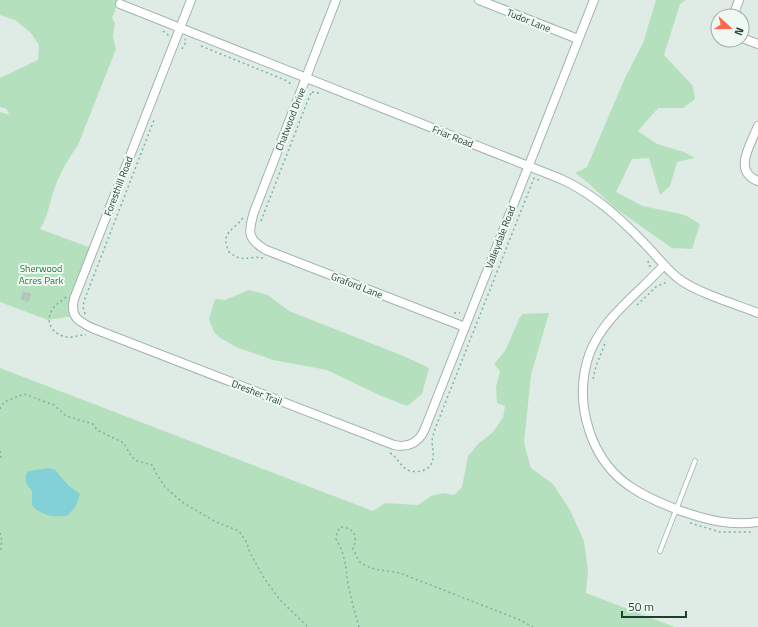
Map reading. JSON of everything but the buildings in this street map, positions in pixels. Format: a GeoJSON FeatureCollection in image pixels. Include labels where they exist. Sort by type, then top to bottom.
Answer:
{"type":"FeatureCollection","features":[{"type":"Feature","properties":{"kind":"street","name":"Foresthill Road"},"geometry":{"type":"LineString","coordinates":[[129,342],[92,328],[78,320],[74,316],[73,305],[191,0]]}},
{"type":"Feature","properties":{"kind":"street","name":"Chatwood Drive"},"geometry":{"type":"LineString","coordinates":[[252,239],[250,226],[254,212],[336,0]]}},
{"type":"Feature","properties":{"kind":"street","name":"Tudor Lane"},"geometry":{"type":"LineString","coordinates":[[479,0],[578,39]]}},
{"type":"Feature","properties":{"kind":"street","name":"Valleydale Road"},"geometry":{"type":"LineString","coordinates":[[384,442],[399,446],[408,446],[422,436],[594,0]]}},
{"type":"Feature","properties":{"kind":"street","name":"Friar Road"},"geometry":{"type":"LineString","coordinates":[[120,4],[561,178],[585,191],[623,221],[679,279],[695,288],[758,313]]}},
{"type":"Feature","properties":{"kind":"street"},"geometry":{"type":"LineString","coordinates":[[758,126],[745,159],[744,167],[749,176],[758,181]]}},
{"type":"Feature","properties":{"kind":"street","name":"Graford Lane"},"geometry":{"type":"LineString","coordinates":[[252,239],[266,250],[465,327]]}},
{"type":"Feature","properties":{"kind":"street"},"geometry":{"type":"LineString","coordinates":[[664,265],[617,312],[598,335],[589,355],[586,366],[583,404],[586,421],[592,438],[604,460],[612,470],[633,489],[675,513],[714,522],[738,524],[758,522]]}},
{"type":"Feature","properties":{"kind":"street","name":"Dresher Trail"},"geometry":{"type":"LineString","coordinates":[[129,342],[384,442]]}},
{"type":"Feature","properties":{"kind":"lane"},"geometry":{"type":"LineString","coordinates":[[660,551],[695,461]]}},
{"type":"Feature","properties":{"kind":"path"},"geometry":{"type":"LineString","coordinates":[[180,52],[183,45],[188,42],[185,39]]}},
{"type":"Feature","properties":{"kind":"path"},"geometry":{"type":"LineString","coordinates":[[200,45],[285,80],[293,85],[294,88]]}},
{"type":"Feature","properties":{"kind":"path"},"geometry":{"type":"LineString","coordinates":[[261,221],[312,92],[311,89]]}},
{"type":"Feature","properties":{"kind":"path"},"geometry":{"type":"LineString","coordinates":[[87,316],[84,312],[84,301],[154,118]]}},
{"type":"Feature","properties":{"kind":"path"},"geometry":{"type":"LineString","coordinates":[[388,452],[396,457],[403,466],[409,470],[416,472],[423,471],[430,465],[434,453],[432,441],[435,429],[534,178],[546,182]]}},
{"type":"Feature","properties":{"kind":"path"},"geometry":{"type":"LineString","coordinates":[[244,217],[227,233],[226,240],[229,252],[240,259],[257,257],[269,260]]}},
{"type":"Feature","properties":{"kind":"path"},"geometry":{"type":"LineString","coordinates":[[646,257],[649,266],[648,270]]}},
{"type":"Feature","properties":{"kind":"path"},"geometry":{"type":"LineString","coordinates":[[636,305],[656,286],[665,283],[665,279]]}},
{"type":"Feature","properties":{"kind":"path"},"geometry":{"type":"LineString","coordinates":[[66,297],[52,310],[49,322],[52,329],[57,334],[68,337],[89,335]]}},
{"type":"Feature","properties":{"kind":"path"},"geometry":{"type":"LineString","coordinates":[[453,313],[460,314]]}},
{"type":"Feature","properties":{"kind":"path"},"geometry":{"type":"LineString","coordinates":[[593,380],[607,339]]}},
{"type":"Feature","properties":{"kind":"path"},"geometry":{"type":"LineString","coordinates":[[0,409],[4,402],[24,394],[54,406],[66,416],[93,424],[98,430],[124,443],[131,456],[137,461],[152,465],[165,487],[182,502],[216,522],[239,531],[247,543],[250,553],[280,600],[308,627]]}},
{"type":"Feature","properties":{"kind":"path"},"geometry":{"type":"LineString","coordinates":[[0,452],[0,460]]}},
{"type":"Feature","properties":{"kind":"path"},"geometry":{"type":"LineString","coordinates":[[675,513],[699,527],[720,532],[753,532]]}},
{"type":"Feature","properties":{"kind":"path"},"geometry":{"type":"LineString","coordinates":[[359,627],[348,584],[346,562],[336,539],[340,527],[349,528],[353,531],[356,541],[353,549],[359,561],[379,570],[400,573],[520,620],[533,627]]}},
{"type":"Feature","properties":{"kind":"path"},"geometry":{"type":"LineString","coordinates":[[0,533],[0,553]]}},
{"type":"Feature","properties":{"kind":"green space","name":"Sherwood Acres Park"},"geometry":{"type":"Polygon","coordinates":[[[0,0],[119,0],[112,18],[115,23],[113,37],[116,49],[78,145],[56,184],[40,229],[94,249],[74,299],[74,316],[48,320],[0,302],[0,112],[9,115],[7,109],[0,107],[0,78],[38,60],[39,45],[31,33],[15,20],[0,15],[0,0]]]}},
{"type":"Feature","properties":{"kind":"green space"},"geometry":{"type":"Polygon","coordinates":[[[656,0],[686,0],[680,4],[664,55],[693,86],[695,99],[683,108],[658,108],[638,131],[657,144],[684,152],[695,158],[677,162],[670,186],[660,195],[649,158],[632,159],[616,192],[643,206],[685,215],[700,224],[692,249],[672,248],[615,208],[575,173],[587,167],[625,78],[643,43],[656,0]]]}},
{"type":"Feature","properties":{"kind":"green space"},"geometry":{"type":"Polygon","coordinates":[[[249,290],[268,295],[289,311],[406,357],[429,368],[422,394],[407,406],[379,395],[327,370],[273,360],[236,347],[219,337],[214,332],[209,319],[215,299],[225,300],[249,290]]]}},
{"type":"Feature","properties":{"kind":"green space"},"geometry":{"type":"Polygon","coordinates":[[[549,313],[531,375],[524,443],[531,468],[553,484],[570,510],[584,541],[588,571],[586,593],[675,627],[0,627],[0,368],[373,511],[385,503],[418,505],[431,496],[443,493],[454,495],[462,487],[468,456],[478,444],[492,433],[503,418],[505,406],[497,403],[496,387],[500,371],[494,364],[505,351],[520,317],[523,314],[549,313]]]}},
{"type":"Feature","properties":{"kind":"water"},"geometry":{"type":"Polygon","coordinates":[[[49,468],[55,470],[69,486],[80,494],[76,506],[67,516],[43,514],[32,505],[32,491],[27,483],[26,474],[29,471],[49,468]]]}}]}
